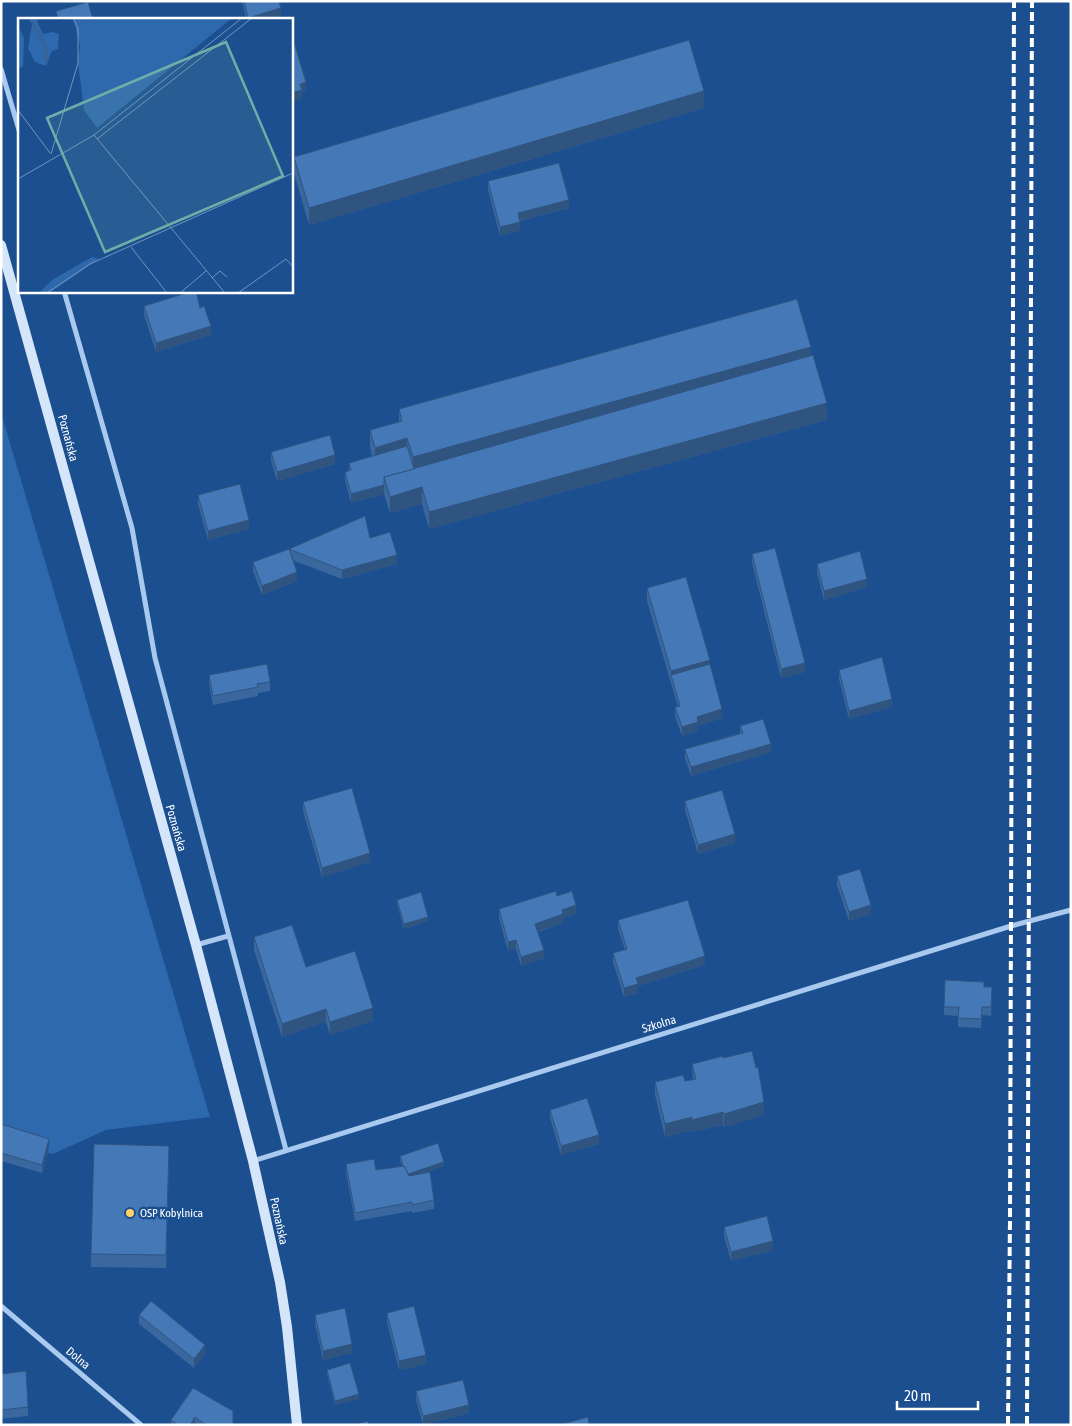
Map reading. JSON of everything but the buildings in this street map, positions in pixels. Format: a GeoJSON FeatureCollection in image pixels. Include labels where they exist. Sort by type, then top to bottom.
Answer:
{"type":"FeatureCollection","features":[{"type":"Feature","properties":{"kind":"main road","name":"Poznańska"},"geometry":{"type":"LineString","coordinates":[[1,245],[196,945],[253,1161],[280,1282],[287,1328],[297,1425]]}},
{"type":"Feature","properties":{"kind":"street"},"geometry":{"type":"LineString","coordinates":[[1,69],[18,127]]}},
{"type":"Feature","properties":{"kind":"street"},"geometry":{"type":"LineString","coordinates":[[64,292],[132,528],[155,658],[286,1150]]}},
{"type":"Feature","properties":{"kind":"street","name":"Szkolna"},"geometry":{"type":"LineString","coordinates":[[253,1161],[1011,926],[1071,910]]}},
{"type":"Feature","properties":{"kind":"street"},"geometry":{"type":"LineString","coordinates":[[196,945],[228,936]]}},
{"type":"Feature","properties":{"kind":"street","name":"Dolna"},"geometry":{"type":"LineString","coordinates":[[1,1306],[141,1425]]}},
{"type":"Feature","properties":{"kind":"shaded area"},"geometry":{"type":"Polygon","coordinates":[[[1,413],[210,1117],[106,1130],[53,1154],[1,1140],[1,413]]]}},
{"type":"Feature","properties":{"kind":"railway"},"geometry":{"type":"LineString","coordinates":[[1008,1425],[1014,1]]}},
{"type":"Feature","properties":{"kind":"railway"},"geometry":{"type":"LineString","coordinates":[[1027,1425],[1032,1]]}},
{"type":"Feature","properties":{"kind":"place","name":"OSP Kobylnica"},"geometry":{"type":"Point","coordinates":[130,1213]}}]}
